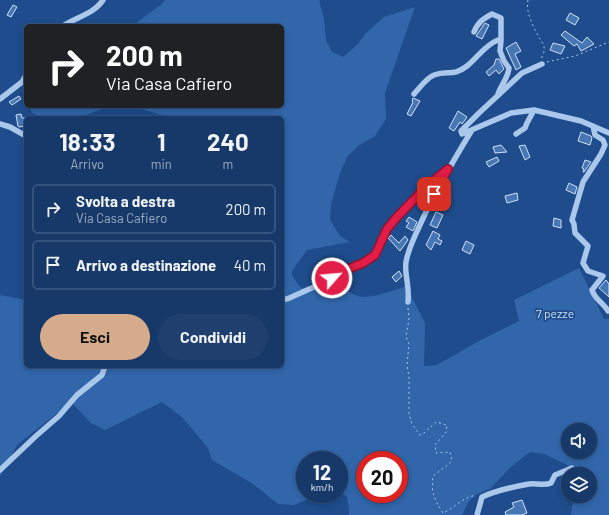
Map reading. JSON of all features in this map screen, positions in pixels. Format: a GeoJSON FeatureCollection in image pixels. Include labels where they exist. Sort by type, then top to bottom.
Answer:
{"type":"FeatureCollection","features":[{"type":"Feature","properties":{"kind":"street"},"geometry":{"type":"LineString","coordinates":[[66,24],[92,11],[100,5],[103,0]]}},
{"type":"Feature","properties":{"kind":"street"},"geometry":{"type":"LineString","coordinates":[[474,32],[478,23],[483,18],[492,14],[501,18],[500,51],[509,68],[508,74],[498,95]]}},
{"type":"Feature","properties":{"kind":"street"},"geometry":{"type":"LineString","coordinates":[[414,94],[433,75],[456,73],[468,65],[493,42],[498,40],[501,41]]}},
{"type":"Feature","properties":{"kind":"street"},"geometry":{"type":"LineString","coordinates":[[542,64],[522,73],[461,131],[462,134],[511,113],[534,110],[581,121],[609,133]]}},
{"type":"Feature","properties":{"kind":"street"},"geometry":{"type":"LineString","coordinates":[[0,99],[22,82],[24,78]]}},
{"type":"Feature","properties":{"kind":"street"},"geometry":{"type":"LineString","coordinates":[[516,134],[525,128],[534,110]]}},
{"type":"Feature","properties":{"kind":"street"},"geometry":{"type":"LineString","coordinates":[[0,124],[10,127],[24,135]]}},
{"type":"Feature","properties":{"kind":"street"},"geometry":{"type":"LineString","coordinates":[[593,126],[595,135],[603,140],[605,145],[583,182],[572,220],[575,233],[588,246],[583,263],[588,271],[603,276],[592,290],[596,300],[604,304],[608,311]]}},
{"type":"Feature","properties":{"kind":"street"},"geometry":{"type":"LineString","coordinates":[[408,302],[408,284],[405,264],[408,252],[428,205],[473,129]]}},
{"type":"Feature","properties":{"kind":"street"},"geometry":{"type":"LineString","coordinates":[[284,299],[323,283],[341,272],[363,263],[375,255],[387,229],[400,213],[427,186],[448,169]]}},
{"type":"Feature","properties":{"kind":"street"},"geometry":{"type":"LineString","coordinates":[[0,470],[59,416],[77,395],[102,376],[104,368]]}},
{"type":"Feature","properties":{"kind":"street"},"geometry":{"type":"LineString","coordinates":[[477,515],[482,497],[496,491],[522,485],[546,485],[551,483],[554,475],[561,472]]}},
{"type":"Feature","properties":{"kind":"path"},"geometry":{"type":"LineString","coordinates":[[528,0],[527,3],[533,27],[544,47],[544,54],[540,61],[542,64],[575,56],[609,42]]}},
{"type":"Feature","properties":{"kind":"path"},"geometry":{"type":"LineString","coordinates":[[408,302],[409,319],[406,336],[408,344],[407,365],[409,377],[409,414],[412,424],[420,435],[424,434],[436,422],[447,425],[446,432],[435,445],[436,453],[450,452],[452,460],[433,476],[431,489],[436,502],[443,513],[449,511],[473,495],[482,497]]}},
{"type":"Feature","properties":{"kind":"green space","name":"7 pezze"},"geometry":{"type":"Polygon","coordinates":[[[165,0],[319,0],[324,19],[326,40],[332,52],[343,57],[384,17],[415,7],[385,93],[386,119],[375,136],[358,146],[347,157],[340,173],[331,204],[330,220],[340,236],[350,242],[307,250],[292,271],[292,276],[301,288],[335,285],[362,297],[382,294],[406,286],[425,323],[424,366],[437,365],[477,342],[519,321],[514,300],[579,268],[604,319],[609,319],[609,515],[571,515],[573,503],[597,503],[597,467],[572,467],[544,454],[530,452],[512,466],[490,489],[477,494],[469,501],[462,515],[349,515],[348,451],[296,451],[296,503],[299,503],[294,505],[278,504],[253,484],[212,460],[208,448],[182,417],[162,402],[105,430],[91,423],[71,402],[17,445],[0,477],[0,295],[24,300],[24,368],[284,368],[284,116],[166,116],[138,108],[284,108],[284,24],[135,24],[162,4],[165,0]]]}},
{"type":"Feature","properties":{"kind":"green space"},"geometry":{"type":"Polygon","coordinates":[[[30,108],[104,108],[82,116],[40,116],[32,113],[30,108]]]}},
{"type":"Feature","properties":{"kind":"building"},"geometry":{"type":"Polygon","coordinates":[[[13,5],[17,7],[11,17],[7,15],[13,5]]]}},
{"type":"Feature","properties":{"kind":"building"},"geometry":{"type":"Polygon","coordinates":[[[570,13],[579,18],[575,25],[566,20],[570,13]]]}},
{"type":"Feature","properties":{"kind":"building"},"geometry":{"type":"Polygon","coordinates":[[[485,23],[489,25],[482,39],[476,36],[485,23]]]}},
{"type":"Feature","properties":{"kind":"building"},"geometry":{"type":"Polygon","coordinates":[[[565,31],[582,43],[587,37],[594,44],[581,51],[577,44],[574,46],[561,35],[565,31]]]}},
{"type":"Feature","properties":{"kind":"building"},"geometry":{"type":"Polygon","coordinates":[[[516,42],[521,51],[515,54],[521,67],[516,70],[506,48],[516,42]]]}},
{"type":"Feature","properties":{"kind":"building"},"geometry":{"type":"Polygon","coordinates":[[[553,43],[565,46],[561,54],[550,50],[553,43]]]}},
{"type":"Feature","properties":{"kind":"building"},"geometry":{"type":"Polygon","coordinates":[[[496,59],[499,59],[504,69],[499,74],[496,70],[489,76],[486,72],[494,65],[496,59]]]}},
{"type":"Feature","properties":{"kind":"building"},"geometry":{"type":"Polygon","coordinates":[[[19,96],[21,99],[12,105],[9,102],[19,96]]]}},
{"type":"Feature","properties":{"kind":"building"},"geometry":{"type":"Polygon","coordinates":[[[413,98],[420,101],[411,116],[407,114],[413,102],[413,98]]]}},
{"type":"Feature","properties":{"kind":"building"},"geometry":{"type":"Polygon","coordinates":[[[458,111],[467,117],[462,124],[460,122],[454,131],[449,128],[458,111]]]}},
{"type":"Feature","properties":{"kind":"building"},"geometry":{"type":"Polygon","coordinates":[[[21,114],[22,118],[24,118],[24,126],[18,126],[16,115],[21,114]]]}},
{"type":"Feature","properties":{"kind":"building"},"geometry":{"type":"Polygon","coordinates":[[[581,132],[591,136],[592,138],[590,145],[578,141],[581,132]]]}},
{"type":"Feature","properties":{"kind":"building"},"geometry":{"type":"Polygon","coordinates":[[[501,145],[507,152],[495,153],[493,147],[501,145]]]}},
{"type":"Feature","properties":{"kind":"building"},"geometry":{"type":"Polygon","coordinates":[[[525,145],[530,157],[525,160],[519,146],[525,145]]]}},
{"type":"Feature","properties":{"kind":"building"},"geometry":{"type":"Polygon","coordinates":[[[497,157],[499,161],[489,167],[486,162],[497,157]]]}},
{"type":"Feature","properties":{"kind":"building"},"geometry":{"type":"Polygon","coordinates":[[[585,160],[591,162],[583,172],[584,169],[582,168],[585,160]]]}},
{"type":"Feature","properties":{"kind":"building"},"geometry":{"type":"Polygon","coordinates":[[[569,183],[577,187],[575,194],[566,190],[569,183]]]}},
{"type":"Feature","properties":{"kind":"building"},"geometry":{"type":"Polygon","coordinates":[[[517,193],[518,200],[507,203],[505,196],[517,193]]]}},
{"type":"Feature","properties":{"kind":"building"},"geometry":{"type":"Polygon","coordinates":[[[436,212],[443,215],[437,228],[430,225],[436,212]]]}},
{"type":"Feature","properties":{"kind":"building"},"geometry":{"type":"Polygon","coordinates":[[[409,217],[417,222],[413,231],[406,227],[409,223],[406,221],[409,217]]]}},
{"type":"Feature","properties":{"kind":"building"},"geometry":{"type":"Polygon","coordinates":[[[554,218],[561,220],[561,228],[553,226],[554,218]]]}},
{"type":"Feature","properties":{"kind":"building"},"geometry":{"type":"Polygon","coordinates":[[[433,231],[440,235],[438,239],[442,241],[440,245],[435,242],[431,250],[426,245],[433,231]]]}},
{"type":"Feature","properties":{"kind":"building"},"geometry":{"type":"Polygon","coordinates":[[[391,235],[399,243],[405,236],[408,240],[400,251],[388,238],[391,235]]]}},
{"type":"Feature","properties":{"kind":"building"},"geometry":{"type":"Polygon","coordinates":[[[466,241],[474,245],[470,254],[462,250],[466,241]]]}},
{"type":"Feature","properties":{"kind":"building"},"geometry":{"type":"Polygon","coordinates":[[[399,271],[402,276],[396,282],[392,277],[399,271]]]}},
{"type":"Feature","properties":{"kind":"building"},"geometry":{"type":"Polygon","coordinates":[[[606,280],[609,284],[609,297],[599,288],[606,280]]]}},
{"type":"Feature","properties":{"kind":"building"},"geometry":{"type":"Polygon","coordinates":[[[522,500],[527,513],[522,515],[506,515],[505,512],[514,507],[512,503],[522,500]]]}},
{"type":"Feature","properties":{"kind":"route"},"geometry":{"type":"LineString","coordinates":[[332,278],[341,272],[363,263],[375,255],[387,229],[404,208],[427,186],[448,169],[434,194]]}}]}
